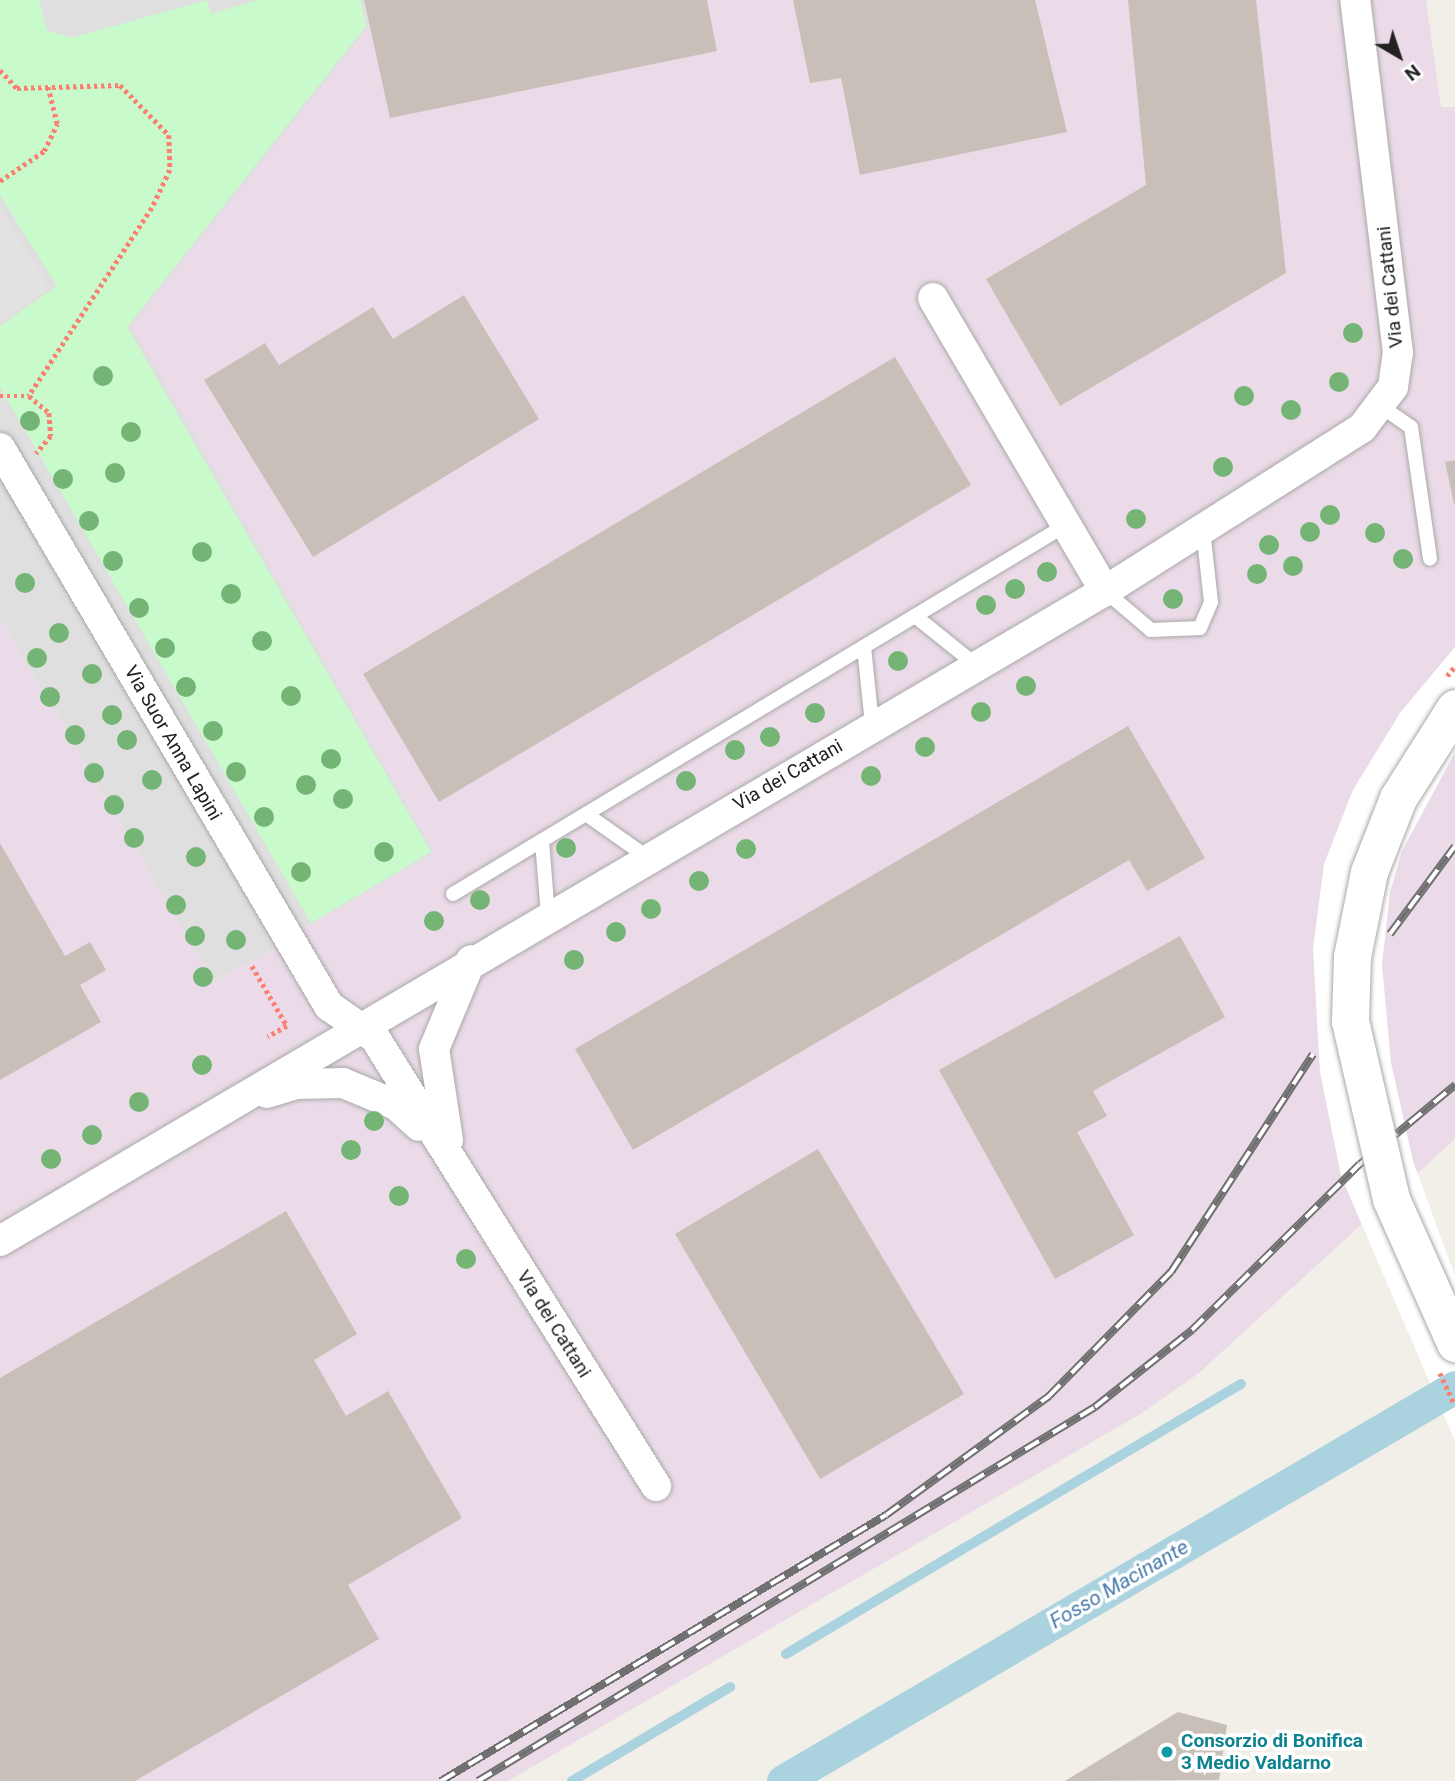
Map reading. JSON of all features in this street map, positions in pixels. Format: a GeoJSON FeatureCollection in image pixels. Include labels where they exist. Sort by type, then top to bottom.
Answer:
{"type":"FeatureCollection","features":[{"type":"Feature","properties":{"kind":"street","name":"Via dei Cattani"},"geometry":{"type":"LineString","coordinates":[[0,1241],[359,1025],[1105,592],[1324,457],[1382,407],[1398,353],[1355,0]]}},
{"type":"Feature","properties":{"kind":"street"},"geometry":{"type":"LineString","coordinates":[[933,298],[1105,592]]}},
{"type":"Feature","properties":{"kind":"street","name":"Via Suor Anna Lapini"},"geometry":{"type":"LineString","coordinates":[[0,448],[329,1006],[359,1025]]}},
{"type":"Feature","properties":{"kind":"street"},"geometry":{"type":"LineString","coordinates":[[1455,708],[1398,797],[1369,872],[1352,956],[1350,1021],[1391,1199],[1455,1343]]}},
{"type":"Feature","properties":{"kind":"street","name":"Via dei Cattani"},"geometry":{"type":"LineString","coordinates":[[453,1162],[434,1049],[471,960]]}},
{"type":"Feature","properties":{"kind":"street","name":"Via dei Cattani"},"geometry":{"type":"LineString","coordinates":[[359,1025],[375,1038],[656,1486]]}},
{"type":"Feature","properties":{"kind":"street","name":"Via dei Cattani"},"geometry":{"type":"LineString","coordinates":[[228,1104],[296,1084],[343,1083],[396,1105],[453,1162]]}},
{"type":"Feature","properties":{"kind":"lane"},"geometry":{"type":"LineString","coordinates":[[1382,407],[1411,427],[1430,559]]}},
{"type":"Feature","properties":{"kind":"lane"},"geometry":{"type":"LineString","coordinates":[[453,894],[1066,525]]}},
{"type":"Feature","properties":{"kind":"lane"},"geometry":{"type":"LineString","coordinates":[[1105,592],[1151,630],[1200,628],[1211,602],[1203,530]]}},
{"type":"Feature","properties":{"kind":"lane"},"geometry":{"type":"LineString","coordinates":[[915,616],[976,665]]}},
{"type":"Feature","properties":{"kind":"lane"},"geometry":{"type":"LineString","coordinates":[[864,647],[872,726]]}},
{"type":"Feature","properties":{"kind":"lane"},"geometry":{"type":"LineString","coordinates":[[586,814],[647,858]]}},
{"type":"Feature","properties":{"kind":"lane"},"geometry":{"type":"LineString","coordinates":[[542,841],[548,915]]}},
{"type":"Feature","properties":{"kind":"path"},"geometry":{"type":"LineString","coordinates":[[0,70],[17,88],[120,85],[169,135],[170,170],[29,397]]}},
{"type":"Feature","properties":{"kind":"path"},"geometry":{"type":"LineString","coordinates":[[0,181],[44,151],[57,124],[48,87]]}},
{"type":"Feature","properties":{"kind":"path"},"geometry":{"type":"LineString","coordinates":[[0,396],[29,397],[41,402],[52,425],[33,457]]}},
{"type":"Feature","properties":{"kind":"path"},"geometry":{"type":"LineString","coordinates":[[253,967],[287,1026],[268,1037]]}},
{"type":"Feature","properties":{"kind":"shaded area"},"geometry":{"type":"Polygon","coordinates":[[[0,0],[364,0],[370,27],[133,326],[435,853],[214,982],[0,619],[0,0]]]}},
{"type":"Feature","properties":{"kind":"shaded area"},"geometry":{"type":"Polygon","coordinates":[[[364,0],[1426,0],[1441,107],[1455,107],[1455,1139],[1199,1373],[1142,1413],[508,1781],[0,1781],[0,619],[214,982],[435,853],[132,326],[370,27],[364,0]]]}},
{"type":"Feature","properties":{"kind":"shaded area"},"geometry":{"type":"Polygon","coordinates":[[[0,208],[49,288],[0,322],[0,208]]]}},
{"type":"Feature","properties":{"kind":"green space"},"geometry":{"type":"Polygon","coordinates":[[[0,0],[39,0],[47,30],[71,38],[207,0],[211,14],[257,0],[360,0],[366,26],[127,327],[431,852],[311,923],[0,387],[0,326],[57,286],[0,195],[0,0]]]}},
{"type":"Feature","properties":{"kind":"pier"},"geometry":{"type":"Polygon","coordinates":[[[1455,647],[1455,752],[1402,851],[1390,892],[1382,965],[1391,1063],[1413,1161],[1455,1276],[1455,1441],[1341,1176],[1320,1072],[1313,949],[1324,864],[1353,790],[1400,713],[1455,647]]]}},
{"type":"Feature","properties":{"kind":"building"},"geometry":{"type":"Polygon","coordinates":[[[364,0],[707,0],[717,51],[390,118],[364,0]]]}},
{"type":"Feature","properties":{"kind":"building"},"geometry":{"type":"Polygon","coordinates":[[[793,0],[1035,0],[1067,132],[860,175],[841,78],[810,83],[793,0]]]}},
{"type":"Feature","properties":{"kind":"building"},"geometry":{"type":"Polygon","coordinates":[[[1128,0],[1256,0],[1286,273],[1060,406],[986,279],[1146,185],[1128,0]]]}},
{"type":"Feature","properties":{"kind":"building"},"geometry":{"type":"Polygon","coordinates":[[[464,295],[539,419],[313,557],[204,380],[265,343],[279,365],[373,307],[393,339],[464,295]]]}},
{"type":"Feature","properties":{"kind":"building"},"geometry":{"type":"Polygon","coordinates":[[[895,357],[971,485],[439,802],[363,674],[895,357]]]}},
{"type":"Feature","properties":{"kind":"building"},"geometry":{"type":"Polygon","coordinates":[[[1455,460],[1455,504],[1454,504],[1445,462],[1455,460]]]}},
{"type":"Feature","properties":{"kind":"building"},"geometry":{"type":"Polygon","coordinates":[[[1128,726],[1205,858],[1147,891],[1129,860],[633,1150],[575,1049],[1128,726]]]}},
{"type":"Feature","properties":{"kind":"building"},"geometry":{"type":"Polygon","coordinates":[[[0,843],[65,956],[90,942],[106,970],[80,985],[101,1022],[0,1080],[0,843]]]}},
{"type":"Feature","properties":{"kind":"building"},"geometry":{"type":"Polygon","coordinates":[[[1180,936],[1225,1017],[1093,1091],[1107,1116],[1077,1132],[1134,1235],[1055,1279],[939,1070],[1180,936]]]}},
{"type":"Feature","properties":{"kind":"building"},"geometry":{"type":"Polygon","coordinates":[[[818,1149],[964,1394],[820,1479],[675,1234],[818,1149]]]}},
{"type":"Feature","properties":{"kind":"building"},"geometry":{"type":"Polygon","coordinates":[[[286,1211],[357,1334],[314,1360],[346,1416],[388,1391],[462,1518],[348,1585],[379,1639],[135,1781],[0,1781],[0,1378],[286,1211]]]}},
{"type":"Feature","properties":{"kind":"building","name":"Consorzio di Bonifica 3 Medio Valdarno"},"geometry":{"type":"Polygon","coordinates":[[[1178,1712],[1227,1725],[1219,1780],[1065,1781],[1178,1712]]]}},
{"type":"Feature","properties":{"kind":"waterway"},"geometry":{"type":"LineString","coordinates":[[786,1654],[1241,1384]]}},
{"type":"Feature","properties":{"kind":"waterway","name":"Fosso Macinante"},"geometry":{"type":"LineString","coordinates":[[783,1781],[1455,1387]]}},
{"type":"Feature","properties":{"kind":"waterway"},"geometry":{"type":"LineString","coordinates":[[572,1781],[730,1687]]}},
{"type":"Feature","properties":{"kind":"railway"},"geometry":{"type":"LineString","coordinates":[[1390,934],[1455,846]]}},
{"type":"Feature","properties":{"kind":"railway"},"geometry":{"type":"LineString","coordinates":[[441,1781],[886,1515],[1049,1396],[1171,1272],[1313,1054]]}},
{"type":"Feature","properties":{"kind":"railway"},"geometry":{"type":"LineString","coordinates":[[478,1781],[1095,1407],[1192,1330],[1360,1164],[1455,1085]]}},
{"type":"Feature","properties":{"kind":"place","name":"Consorzio di Bonifica 3 Medio Valdarno"},"geometry":{"type":"Point","coordinates":[1167,1752]}}]}
